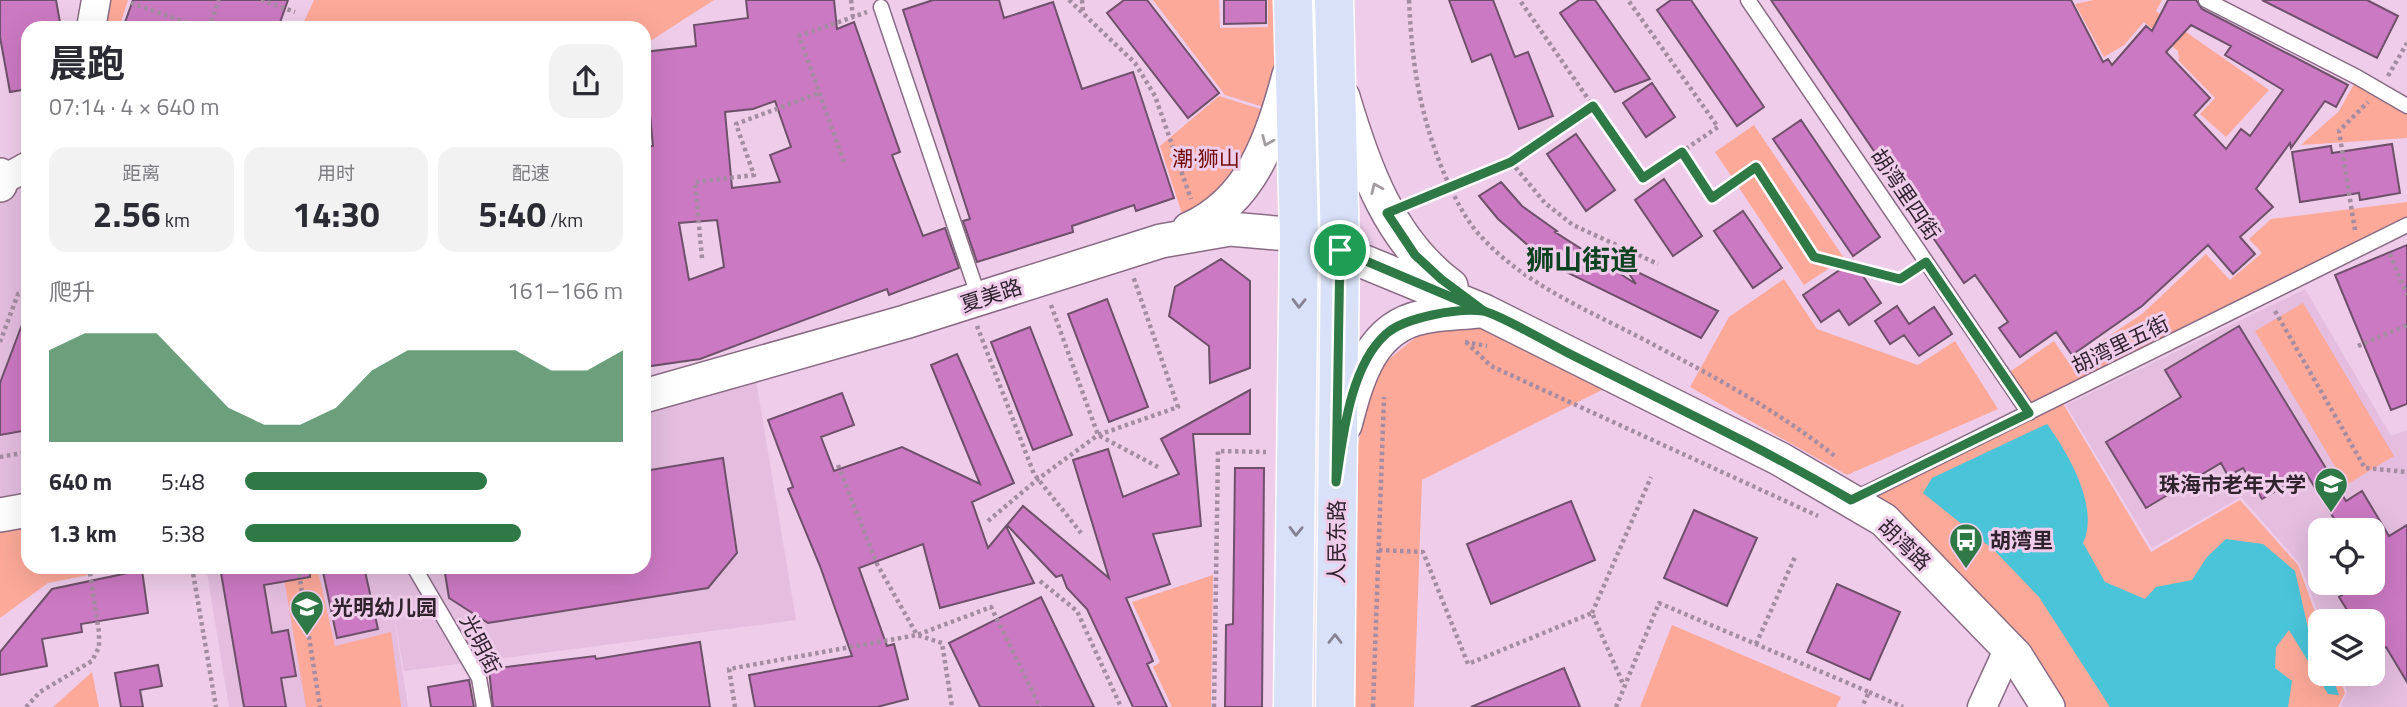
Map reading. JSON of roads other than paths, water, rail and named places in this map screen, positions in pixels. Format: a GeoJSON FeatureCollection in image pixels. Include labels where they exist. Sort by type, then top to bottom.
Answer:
{"type":"FeatureCollection","features":[{"type":"Feature","properties":{"kind":"main road","name":"人民东路"},"geometry":{"type":"LineString","coordinates":[[1293,0],[1300,235],[1293,707]]}},
{"type":"Feature","properties":{"kind":"main road","name":"人民东路"},"geometry":{"type":"LineString","coordinates":[[1334,0],[1340,250],[1335,707]]}},
{"type":"Feature","properties":{"kind":"street"},"geometry":{"type":"LineString","coordinates":[[92,21],[96,0]]}},
{"type":"Feature","properties":{"kind":"street"},"geometry":{"type":"LineString","coordinates":[[1161,241],[1217,214],[1243,189],[1278,115],[1294,53]]}},
{"type":"Feature","properties":{"kind":"street"},"geometry":{"type":"LineString","coordinates":[[1336,72],[1362,155],[1387,213],[1415,255],[1441,279],[1484,311]]}},
{"type":"Feature","properties":{"kind":"street","name":"夏美路"},"geometry":{"type":"LineString","coordinates":[[651,394],[684,387],[974,300],[1161,241],[1230,229],[1300,235],[1340,250]]}},
{"type":"Feature","properties":{"kind":"street","name":"胡湾路"},"geometry":{"type":"LineString","coordinates":[[1340,250],[1484,311],[1780,459],[1863,494],[1884,520],[2009,648],[2048,707]]}},
{"type":"Feature","properties":{"kind":"street"},"geometry":{"type":"LineString","coordinates":[[1336,482],[1350,403],[1363,366],[1380,341],[1397,326],[1411,320],[1484,311]]}},
{"type":"Feature","properties":{"kind":"street"},"geometry":{"type":"LineString","coordinates":[[0,515],[21,511]]}},
{"type":"Feature","properties":{"kind":"street"},"geometry":{"type":"LineString","coordinates":[[1982,707],[2009,648]]}},
{"type":"Feature","properties":{"kind":"lane","name":"胡湾里四街"},"geometry":{"type":"LineString","coordinates":[[1748,0],[2029,413]]}},
{"type":"Feature","properties":{"kind":"lane"},"geometry":{"type":"LineString","coordinates":[[2206,0],[2407,106]]}},
{"type":"Feature","properties":{"kind":"lane"},"geometry":{"type":"LineString","coordinates":[[881,7],[974,300]]}},
{"type":"Feature","properties":{"kind":"lane","name":"胡湾里五街"},"geometry":{"type":"LineString","coordinates":[[1863,494],[2407,225]]}},
{"type":"Feature","properties":{"kind":"lane","name":"光明街"},"geometry":{"type":"LineString","coordinates":[[418,574],[479,678],[484,707]]}},
{"type":"Feature","properties":{"kind":"water"},"geometry":{"type":"Polygon","coordinates":[[[2047,424],[2072,465],[2085,497],[2087,529],[2083,543],[2105,582],[2145,599],[2156,587],[2192,580],[2207,557],[2226,539],[2263,544],[2295,571],[2308,628],[2308,661],[2289,630],[2276,647],[2275,668],[2292,681],[2288,707],[2110,707],[2039,597],[1994,550],[1923,493],[1932,478],[2047,424]]]}},
{"type":"Feature","properties":{"kind":"water"},"geometry":{"type":"Polygon","coordinates":[[[2323,686],[2336,686],[2339,695],[2328,694],[2323,686]]]}},
{"type":"Feature","properties":{"kind":"place","name":"珠海市老年大学"},"geometry":{"type":"Point","coordinates":[2331,514]}},
{"type":"Feature","properties":{"kind":"place","name":"胡湾里"},"geometry":{"type":"Point","coordinates":[1966,570]}},
{"type":"Feature","properties":{"kind":"place","name":"光明幼儿园"},"geometry":{"type":"Point","coordinates":[307,637]}},
{"type":"Feature","properties":{"kind":"district","name":"狮山街道"},"geometry":{"type":"Point","coordinates":[1582,259]}},
{"type":"Feature","properties":{"kind":"park label","name":"潮·狮山"},"geometry":{"type":"Point","coordinates":[1206,158]}}]}
